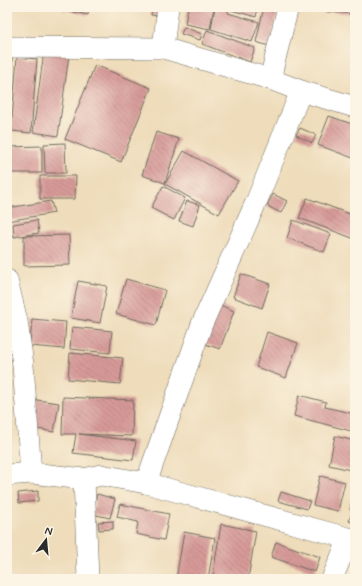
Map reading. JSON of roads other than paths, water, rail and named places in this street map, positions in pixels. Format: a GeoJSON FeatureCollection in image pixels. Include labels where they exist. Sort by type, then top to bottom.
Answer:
{"type":"FeatureCollection","features":[{"type":"Feature","properties":{"kind":"street"},"geometry":{"type":"LineString","coordinates":[[163,48],[168,7]]}},
{"type":"Feature","properties":{"kind":"street"},"geometry":{"type":"LineString","coordinates":[[270,79],[288,7]]}},
{"type":"Feature","properties":{"kind":"street"},"geometry":{"type":"LineString","coordinates":[[7,47],[163,48],[270,79],[301,91],[355,107]]}},
{"type":"Feature","properties":{"kind":"street"},"geometry":{"type":"LineString","coordinates":[[146,483],[202,324],[257,200],[301,91]]}},
{"type":"Feature","properties":{"kind":"street"},"geometry":{"type":"LineString","coordinates":[[7,280],[17,321],[23,365],[31,473]]}},
{"type":"Feature","properties":{"kind":"street"},"geometry":{"type":"LineString","coordinates":[[7,475],[31,473],[84,479],[101,475],[146,483],[352,539],[332,579]]}},
{"type":"Feature","properties":{"kind":"street"},"geometry":{"type":"LineString","coordinates":[[84,479],[88,579]]}}]}
